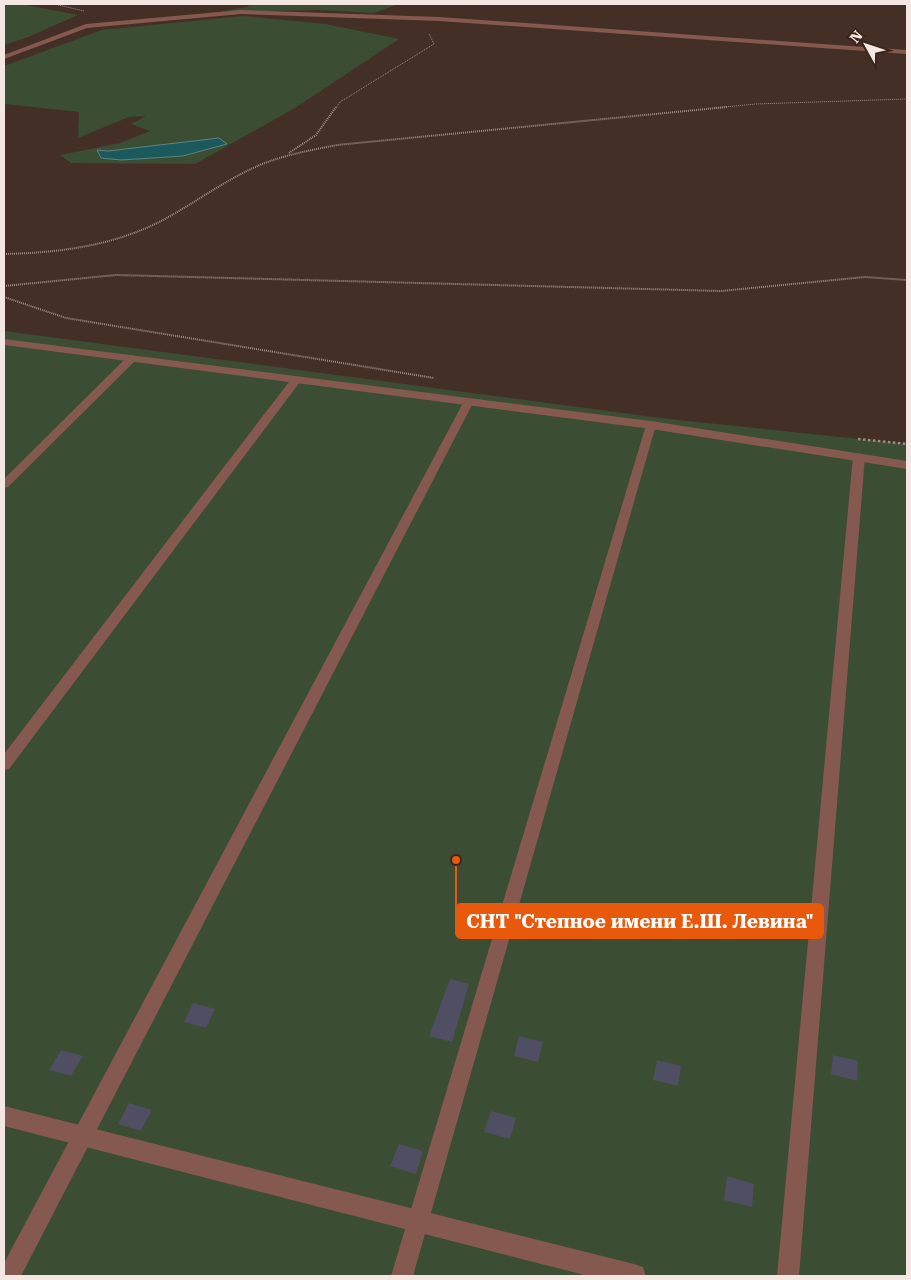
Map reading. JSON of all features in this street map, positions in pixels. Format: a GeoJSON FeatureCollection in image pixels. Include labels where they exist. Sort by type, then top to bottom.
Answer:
{"type":"FeatureCollection","features":[{"type":"Feature","properties":{"kind":"street"},"geometry":{"type":"LineString","coordinates":[[4,57],[86,26],[242,12],[412,18],[907,52]]}},
{"type":"Feature","properties":{"kind":"street"},"geometry":{"type":"LineString","coordinates":[[4,342],[651,425],[907,465]]}},
{"type":"Feature","properties":{"kind":"street"},"geometry":{"type":"LineString","coordinates":[[4,1116],[634,1276]]}},
{"type":"Feature","properties":{"kind":"lane"},"geometry":{"type":"LineString","coordinates":[[4,485],[132,358]]}},
{"type":"Feature","properties":{"kind":"lane"},"geometry":{"type":"LineString","coordinates":[[4,765],[296,380]]}},
{"type":"Feature","properties":{"kind":"lane"},"geometry":{"type":"LineString","coordinates":[[9,1276],[468,403]]}},
{"type":"Feature","properties":{"kind":"lane"},"geometry":{"type":"LineString","coordinates":[[402,1276],[651,425]]}},
{"type":"Feature","properties":{"kind":"lane"},"geometry":{"type":"LineString","coordinates":[[788,1276],[859,456]]}},
{"type":"Feature","properties":{"kind":"path"},"geometry":{"type":"LineString","coordinates":[[287,154],[316,135],[340,102],[396,70],[434,44],[426,29],[412,18]]}},
{"type":"Feature","properties":{"kind":"path"},"geometry":{"type":"LineString","coordinates":[[4,254],[33,254],[108,242],[156,224],[261,164],[287,154],[336,146],[756,104],[901,100],[907,98]]}},
{"type":"Feature","properties":{"kind":"path"},"geometry":{"type":"LineString","coordinates":[[4,286],[116,274],[721,291],[865,277],[907,280]]}},
{"type":"Feature","properties":{"kind":"path"},"geometry":{"type":"LineString","coordinates":[[4,297],[66,318],[438,379]]}},
{"type":"Feature","properties":{"kind":"path"},"geometry":{"type":"LineString","coordinates":[[855,438],[907,444]]}},
{"type":"Feature","properties":{"kind":"green space"},"geometry":{"type":"Polygon","coordinates":[[[4,4],[21,4],[78,15],[28,37],[4,45],[4,4]]]}},
{"type":"Feature","properties":{"kind":"green space"},"geometry":{"type":"Polygon","coordinates":[[[252,4],[396,5],[374,13],[319,10],[219,12],[246,7],[252,4]]]}},
{"type":"Feature","properties":{"kind":"green space"},"geometry":{"type":"Polygon","coordinates":[[[243,16],[326,24],[399,39],[295,108],[195,164],[71,163],[60,155],[120,143],[150,131],[131,124],[146,116],[129,117],[78,138],[79,112],[4,104],[4,66],[102,30],[243,16]]]}},
{"type":"Feature","properties":{"kind":"green space"},"geometry":{"type":"Polygon","coordinates":[[[4,331],[669,419],[907,444],[907,1276],[4,1276],[4,331]]]}},
{"type":"Feature","properties":{"kind":"water"},"geometry":{"type":"Polygon","coordinates":[[[219,138],[227,144],[183,156],[121,160],[101,158],[97,150],[108,151],[219,138]]]}},
{"type":"Feature","properties":{"kind":"building"},"geometry":{"type":"Polygon","coordinates":[[[450,979],[469,984],[452,1042],[429,1036],[450,979]]]}},
{"type":"Feature","properties":{"kind":"building"},"geometry":{"type":"Polygon","coordinates":[[[193,1003],[215,1009],[206,1028],[184,1022],[193,1003]]]}},
{"type":"Feature","properties":{"kind":"building"},"geometry":{"type":"Polygon","coordinates":[[[519,1036],[543,1042],[538,1062],[514,1056],[519,1036]]]}},
{"type":"Feature","properties":{"kind":"building"},"geometry":{"type":"Polygon","coordinates":[[[61,1050],[83,1056],[71,1076],[49,1070],[61,1050]]]}},
{"type":"Feature","properties":{"kind":"building"},"geometry":{"type":"Polygon","coordinates":[[[833,1055],[858,1061],[857,1081],[831,1074],[833,1055]]]}},
{"type":"Feature","properties":{"kind":"building"},"geometry":{"type":"Polygon","coordinates":[[[657,1060],[681,1066],[678,1086],[653,1080],[657,1060]]]}},
{"type":"Feature","properties":{"kind":"building"},"geometry":{"type":"Polygon","coordinates":[[[129,1103],[152,1110],[141,1131],[118,1124],[129,1103]]]}},
{"type":"Feature","properties":{"kind":"building"},"geometry":{"type":"Polygon","coordinates":[[[491,1111],[516,1118],[510,1139],[484,1132],[491,1111]]]}},
{"type":"Feature","properties":{"kind":"building"},"geometry":{"type":"Polygon","coordinates":[[[399,1144],[423,1151],[416,1174],[390,1166],[399,1144]]]}},
{"type":"Feature","properties":{"kind":"building"},"geometry":{"type":"Polygon","coordinates":[[[727,1176],[754,1184],[752,1207],[724,1200],[727,1176]]]}},
{"type":"Feature","properties":{"kind":"place","name":"СНТ \"Степное имени Е.Ш. Левина\""},"geometry":{"type":"Point","coordinates":[456,860]}}]}
